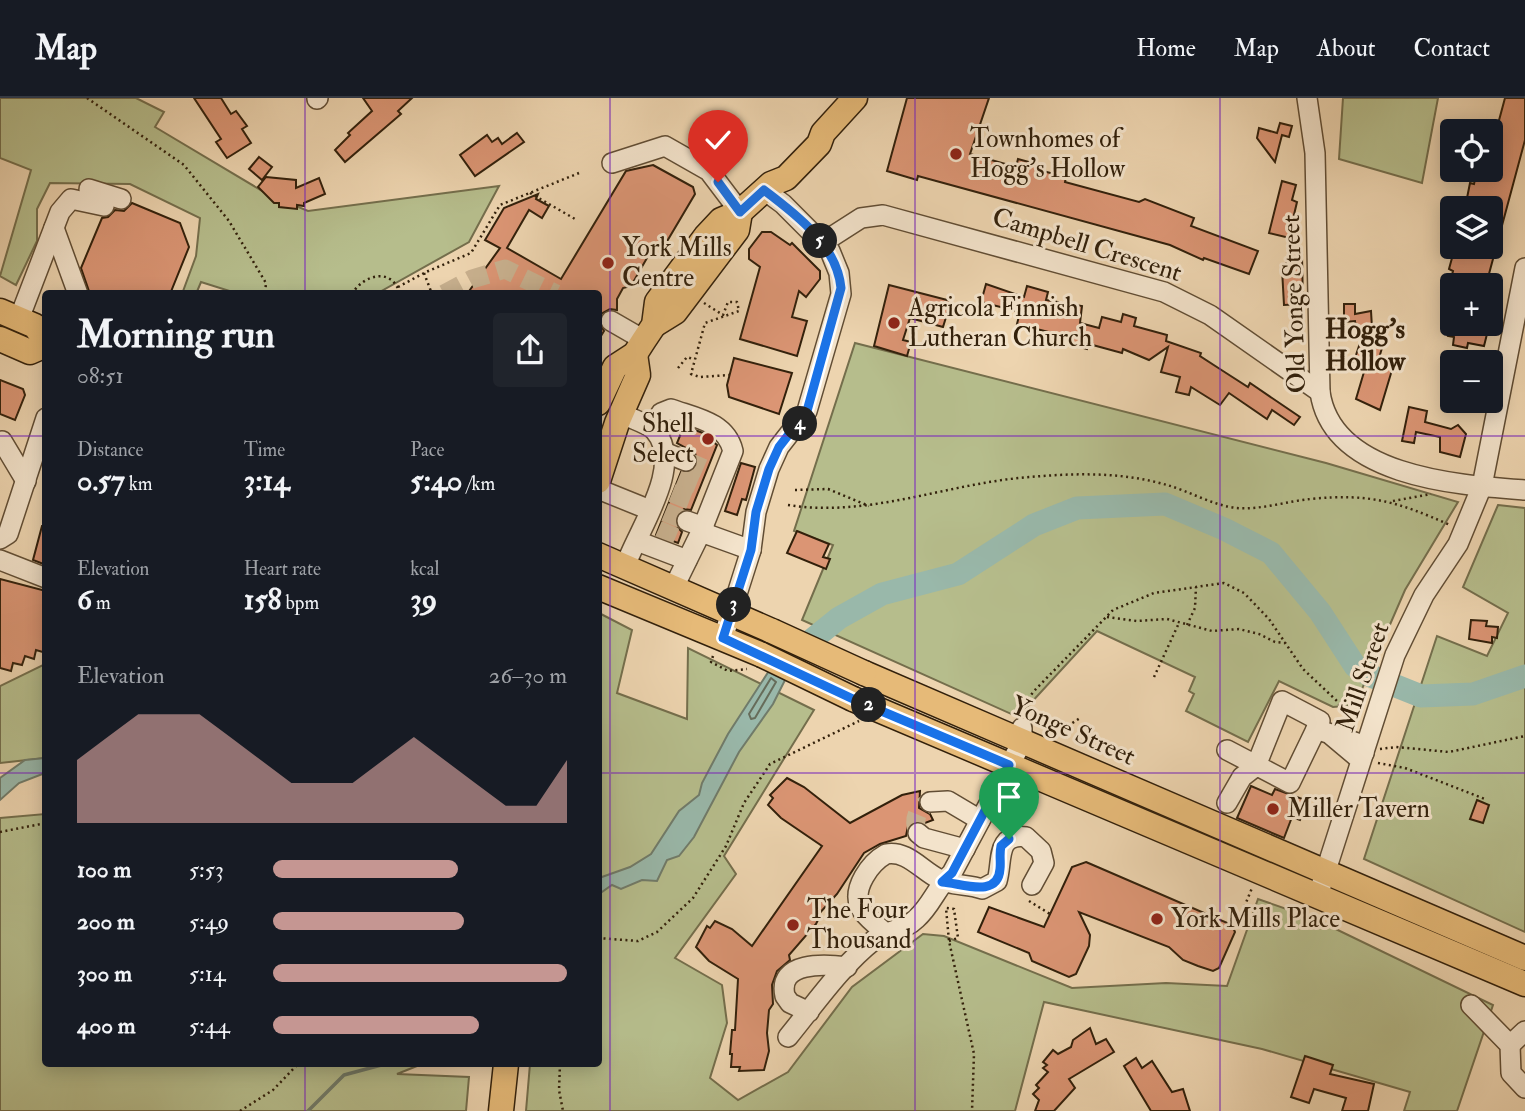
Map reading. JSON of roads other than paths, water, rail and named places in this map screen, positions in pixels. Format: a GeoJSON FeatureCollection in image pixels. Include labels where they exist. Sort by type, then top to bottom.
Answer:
{"type":"FeatureCollection","features":[{"type":"Feature","properties":{"kind":"main road"},"geometry":{"type":"LineString","coordinates":[[602,395],[615,367],[675,312],[737,230],[740,212],[767,187],[786,178],[819,144],[822,133],[855,98]]}},
{"type":"Feature","properties":{"kind":"main road"},"geometry":{"type":"LineString","coordinates":[[9,315],[35,326],[42,337]]}},
{"type":"Feature","properties":{"kind":"main road"},"geometry":{"type":"LineString","coordinates":[[0,339],[30,352],[42,345]]}},
{"type":"Feature","properties":{"kind":"main road"},"geometry":{"type":"LineString","coordinates":[[602,469],[621,413],[638,375],[644,340]]}},
{"type":"Feature","properties":{"kind":"main road","name":"Yonge Street"},"geometry":{"type":"LineString","coordinates":[[602,557],[864,673],[1019,731],[1321,885],[1525,984]]}},
{"type":"Feature","properties":{"kind":"main road","name":"Yonge Street"},"geometry":{"type":"LineString","coordinates":[[602,589],[723,638],[757,662],[861,707],[1321,885],[1525,958]]}},
{"type":"Feature","properties":{"kind":"main road"},"geometry":{"type":"LineString","coordinates":[[501,1111],[506,1067]]}},
{"type":"Feature","properties":{"kind":"street","name":"Old Yonge Street"},"geometry":{"type":"LineString","coordinates":[[1307,98],[1315,153],[1320,392],[1333,428],[1358,450],[1411,473],[1482,486],[1525,490]]}},
{"type":"Feature","properties":{"kind":"street"},"geometry":{"type":"LineString","coordinates":[[612,163],[665,146],[709,171],[740,212]]}},
{"type":"Feature","properties":{"kind":"street"},"geometry":{"type":"LineString","coordinates":[[723,638],[751,550],[756,512],[769,469],[779,447],[807,411],[841,294],[836,262],[822,243],[767,187]]}},
{"type":"Feature","properties":{"kind":"street"},"geometry":{"type":"LineString","coordinates":[[9,315],[60,212],[71,199],[113,202]]}},
{"type":"Feature","properties":{"kind":"street","name":"Campbell Crescent"},"geometry":{"type":"LineString","coordinates":[[822,243],[861,218],[883,215],[1120,279],[1191,304],[1320,392]]}},
{"type":"Feature","properties":{"kind":"street"},"geometry":{"type":"LineString","coordinates":[[54,228],[77,290]]}},
{"type":"Feature","properties":{"kind":"street","name":"Mill Street"},"geometry":{"type":"LineString","coordinates":[[1321,885],[1370,745],[1395,655],[1424,595],[1464,531],[1482,486],[1525,268]]}},
{"type":"Feature","properties":{"kind":"street"},"geometry":{"type":"LineString","coordinates":[[611,321],[644,340]]}},
{"type":"Feature","properties":{"kind":"street"},"geometry":{"type":"LineString","coordinates":[[625,567],[661,497],[654,429],[661,413],[671,409],[721,428],[730,437],[733,451],[700,513],[674,587]]}},
{"type":"Feature","properties":{"kind":"street"},"geometry":{"type":"LineString","coordinates":[[621,413],[654,429]]}},
{"type":"Feature","properties":{"kind":"street"},"geometry":{"type":"LineString","coordinates":[[1,440],[21,443],[42,428]]}},
{"type":"Feature","properties":{"kind":"street"},"geometry":{"type":"LineString","coordinates":[[0,538],[8,534],[42,430]]}},
{"type":"Feature","properties":{"kind":"street"},"geometry":{"type":"LineString","coordinates":[[1,440],[24,487]]}},
{"type":"Feature","properties":{"kind":"street"},"geometry":{"type":"LineString","coordinates":[[0,503],[24,487]]}},
{"type":"Feature","properties":{"kind":"street"},"geometry":{"type":"LineString","coordinates":[[602,490],[661,497],[700,513],[751,550]]}},
{"type":"Feature","properties":{"kind":"street"},"geometry":{"type":"LineString","coordinates":[[0,560],[42,576]]}},
{"type":"Feature","properties":{"kind":"street"},"geometry":{"type":"LineString","coordinates":[[1227,803],[1242,777],[1256,766],[1282,701],[1320,721],[1323,732],[1356,756],[1370,745]]}},
{"type":"Feature","properties":{"kind":"street"},"geometry":{"type":"LineString","coordinates":[[788,1037],[847,967],[884,932],[903,929],[930,905],[942,882],[952,873],[1009,765],[1019,731]]}},
{"type":"Feature","properties":{"kind":"street"},"geometry":{"type":"LineString","coordinates":[[1227,750],[1290,783],[1323,732]]}},
{"type":"Feature","properties":{"kind":"street"},"geometry":{"type":"LineString","coordinates":[[930,802],[948,801],[980,820]]}},
{"type":"Feature","properties":{"kind":"street"},"geometry":{"type":"LineString","coordinates":[[918,833],[923,838],[965,849]]}},
{"type":"Feature","properties":{"kind":"street"},"geometry":{"type":"LineString","coordinates":[[884,932],[861,910],[858,895],[867,871],[880,857],[892,853],[904,855],[942,882],[991,887],[997,881],[1000,869],[1001,846],[1018,836],[1035,842],[1041,851],[1044,863],[1032,885]]}},
{"type":"Feature","properties":{"kind":"street"},"geometry":{"type":"LineString","coordinates":[[809,1012],[799,1009],[785,996],[787,979],[794,971],[819,964],[847,967]]}},
{"type":"Feature","properties":{"kind":"street"},"geometry":{"type":"LineString","coordinates":[[1471,1005],[1510,1045],[1511,1073],[1525,1088]]}},
{"type":"Feature","properties":{"kind":"street"},"geometry":{"type":"LineString","coordinates":[[1510,1045],[1525,1031]]}},
{"type":"Feature","properties":{"kind":"water"},"geometry":{"type":"Polygon","coordinates":[[[822,632],[809,654],[785,680],[773,704],[739,752],[694,837],[679,856],[667,860],[657,881],[642,880],[621,889],[612,885],[602,892],[602,877],[630,867],[651,854],[679,811],[699,795],[702,783],[728,734],[776,660],[791,643],[822,632]]]}},
{"type":"Feature","properties":{"kind":"water"},"geometry":{"type":"Polygon","coordinates":[[[42,758],[42,774],[19,783],[0,800],[0,778],[25,760],[42,758]]]}},
{"type":"Feature","properties":{"kind":"waterway"},"geometry":{"type":"LineString","coordinates":[[798,651],[839,618],[882,594],[958,574],[1034,525],[1077,508],[1165,504],[1271,553],[1320,612],[1355,666],[1371,676],[1421,696],[1473,694],[1525,676]]}},
{"type":"Feature","properties":{"kind":"waterway"},"geometry":{"type":"LineString","coordinates":[[308,1111],[344,1075],[374,1067]]}},
{"type":"Feature","properties":{"kind":"tunnel"},"geometry":{"type":"LineString","coordinates":[[451,290],[472,279],[505,269],[548,290]]}},
{"type":"Feature","properties":{"kind":"tunnel"},"geometry":{"type":"LineString","coordinates":[[686,461],[707,470]]}},
{"type":"Feature","properties":{"kind":"tunnel"},"geometry":{"type":"LineString","coordinates":[[679,477],[701,486]]}},
{"type":"Feature","properties":{"kind":"tunnel"},"geometry":{"type":"LineString","coordinates":[[672,493],[695,502]]}},
{"type":"Feature","properties":{"kind":"tunnel"},"geometry":{"type":"LineString","coordinates":[[665,512],[687,521]]}},
{"type":"Feature","properties":{"kind":"tunnel"},"geometry":{"type":"LineString","coordinates":[[658,530],[679,539]]}},
{"type":"Feature","properties":{"kind":"tunnel"},"geometry":{"type":"LineString","coordinates":[[918,833],[917,815],[930,802]]}},
{"type":"Feature","properties":{"kind":"place","name":"Townhomes of Hogg's Hollow"},"geometry":{"type":"Point","coordinates":[956,154]}},
{"type":"Feature","properties":{"kind":"place","name":"York Mills Centre"},"geometry":{"type":"Point","coordinates":[608,263]}},
{"type":"Feature","properties":{"kind":"place","name":"Agricola Finnish Lutheran Church"},"geometry":{"type":"Point","coordinates":[894,323]}},
{"type":"Feature","properties":{"kind":"place","name":"Shell Select"},"geometry":{"type":"Point","coordinates":[708,439]}},
{"type":"Feature","properties":{"kind":"place","name":"Miller Tavern"},"geometry":{"type":"Point","coordinates":[1273,809]}},
{"type":"Feature","properties":{"kind":"place","name":"York Mills Place"},"geometry":{"type":"Point","coordinates":[1157,919]}},
{"type":"Feature","properties":{"kind":"place","name":"The Four Thousand"},"geometry":{"type":"Point","coordinates":[793,925]}},
{"type":"Feature","properties":{"kind":"district","name":"Hogg's Hollow"},"geometry":{"type":"Point","coordinates":[1365,345]}}]}
